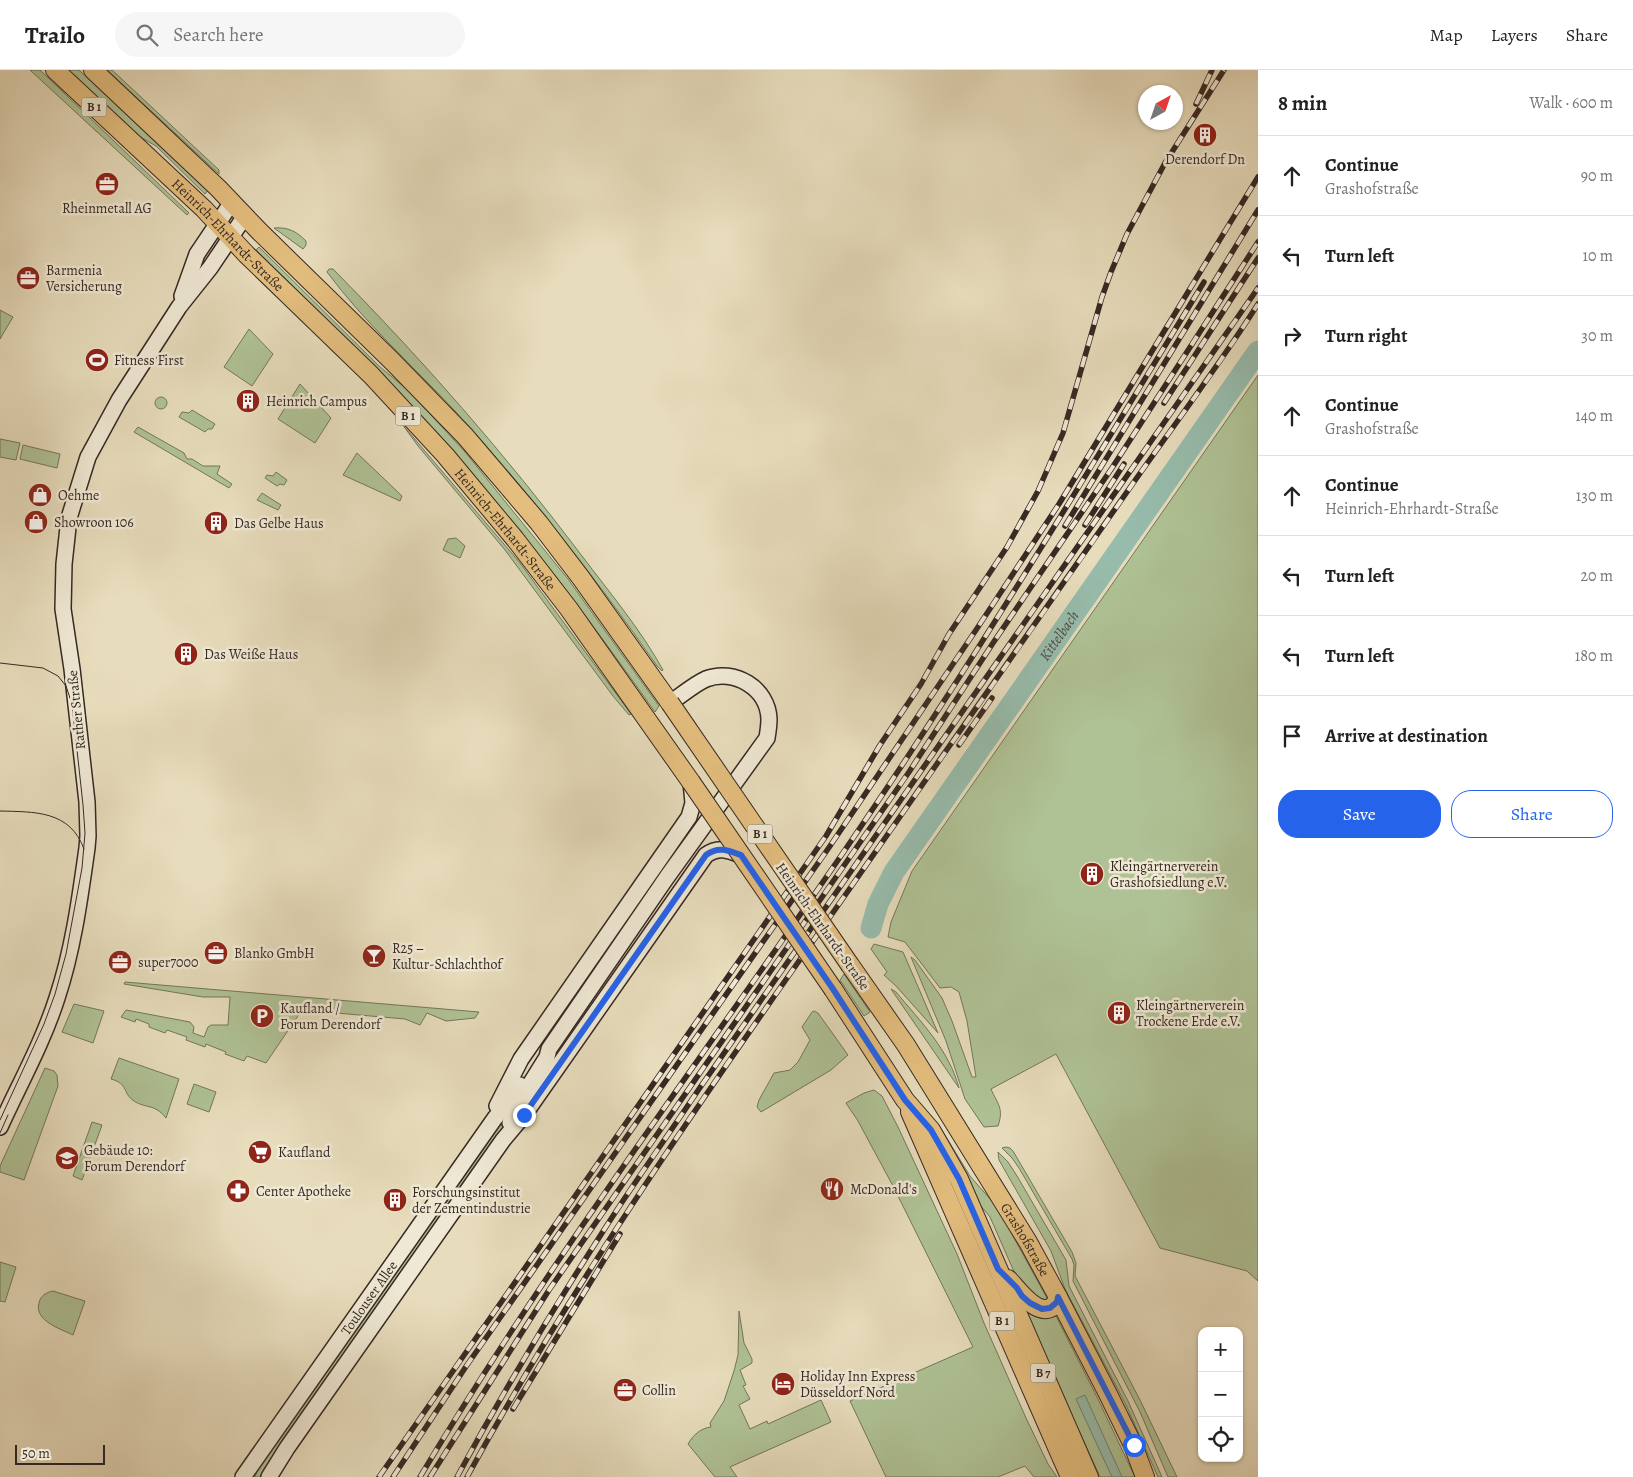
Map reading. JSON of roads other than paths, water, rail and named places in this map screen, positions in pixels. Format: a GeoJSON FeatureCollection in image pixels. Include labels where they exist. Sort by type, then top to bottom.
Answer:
{"type":"FeatureCollection","features":[{"type":"Feature","properties":{"kind":"main road","name":"Heinrich-Ehrhardt-Straße"},"geometry":{"type":"LineString","coordinates":[[55,70],[217,223],[371,375],[445,455],[569,609],[649,721],[833,989],[905,1100]]}},
{"type":"Feature","properties":{"kind":"main road","name":"Heinrich-Ehrhardt-Straße"},"geometry":{"type":"LineString","coordinates":[[93,70],[232,202],[392,361],[465,436],[538,523],[581,578],[668,700],[885,1015]]}},
{"type":"Feature","properties":{"kind":"main road","name":"Rather Straße"},"geometry":{"type":"LineString","coordinates":[[178,307],[197,254],[232,202]]}},
{"type":"Feature","properties":{"kind":"main road","name":"Rather Straße"},"geometry":{"type":"LineString","coordinates":[[0,1127],[40,1042],[57,998],[72,934],[87,848],[87,802],[63,609],[64,564],[69,518],[88,457],[119,400],[178,307],[210,268],[245,216]]}},
{"type":"Feature","properties":{"kind":"main road"},"geometry":{"type":"LineString","coordinates":[[495,1118],[542,1054],[549,1049],[667,877],[766,738],[769,719],[762,696],[750,684],[736,678],[721,676],[706,679],[688,691],[668,700]]}},
{"type":"Feature","properties":{"kind":"main road"},"geometry":{"type":"LineString","coordinates":[[495,1118],[496,1107],[520,1060],[689,817],[693,803],[691,782]]}},
{"type":"Feature","properties":{"kind":"main road"},"geometry":{"type":"LineString","coordinates":[[503,1140],[524,1115],[706,855],[712,850],[725,849],[741,855]]}},
{"type":"Feature","properties":{"kind":"main road","name":"Grashofstraße"},"geometry":{"type":"LineString","coordinates":[[885,1015],[906,1045],[1023,1234],[1058,1297],[1134,1445],[1145,1477]]}},
{"type":"Feature","properties":{"kind":"main road"},"geometry":{"type":"LineString","coordinates":[[503,1140],[509,1123],[527,1089],[548,1057],[549,1049]]}},
{"type":"Feature","properties":{"kind":"main road","name":"B 7"},"geometry":{"type":"LineString","coordinates":[[905,1100],[931,1130],[952,1166],[1089,1477]]}},
{"type":"Feature","properties":{"kind":"main road","name":"B 1"},"geometry":{"type":"LineString","coordinates":[[905,1100],[1070,1477]]}},
{"type":"Feature","properties":{"kind":"main road","name":"Toulouser Allee"},"geometry":{"type":"LineString","coordinates":[[243,1477],[495,1118]]}},
{"type":"Feature","properties":{"kind":"main road","name":"Toulouser Allee"},"geometry":{"type":"LineString","coordinates":[[269,1477],[287,1448],[503,1140]]}},
{"type":"Feature","properties":{"kind":"main road"},"geometry":{"type":"LineString","coordinates":[[998,1269],[1017,1288],[1022,1296],[1038,1308],[1050,1308],[1057,1302],[1058,1297]]}},
{"type":"Feature","properties":{"kind":"main road","name":"B 1"},"geometry":{"type":"LineString","coordinates":[[1134,1445],[1155,1477]]}},
{"type":"Feature","properties":{"kind":"waterway","name":"Kittelbach"},"geometry":{"type":"LineString","coordinates":[[871,928],[878,904],[894,872],[1258,351]]}},
{"type":"Feature","properties":{"kind":"tram line"},"geometry":{"type":"LineString","coordinates":[[0,663],[43,668],[58,676],[66,686],[72,704],[85,833],[82,868],[66,954],[55,994],[44,1024],[0,1120]]}},
{"type":"Feature","properties":{"kind":"tram line"},"geometry":{"type":"LineString","coordinates":[[0,811],[38,813],[60,820],[78,836],[84,849]]}},
{"type":"Feature","properties":{"kind":"tram line"},"geometry":{"type":"LineString","coordinates":[[0,1133],[8,1115]]}},
{"type":"Feature","properties":{"kind":"railway"},"geometry":{"type":"LineString","coordinates":[[1196,104],[1212,70]]}},
{"type":"Feature","properties":{"kind":"railway"},"geometry":{"type":"LineString","coordinates":[[479,1334],[826,836],[880,745],[921,684],[949,634],[1007,547],[1038,491],[1063,433],[1102,297],[1127,234],[1165,163],[1224,70]]}},
{"type":"Feature","properties":{"kind":"railway"},"geometry":{"type":"LineString","coordinates":[[393,1477],[467,1365],[830,846],[976,630],[1059,504],[1258,177]]}},
{"type":"Feature","properties":{"kind":"railway"},"geometry":{"type":"LineString","coordinates":[[1065,526],[1258,210]]}},
{"type":"Feature","properties":{"kind":"railway"},"geometry":{"type":"LineString","coordinates":[[430,1477],[549,1290],[909,772],[993,643],[1112,468],[1258,242]]}},
{"type":"Feature","properties":{"kind":"railway"},"geometry":{"type":"LineString","coordinates":[[1164,403],[1258,258]]}},
{"type":"Feature","properties":{"kind":"railway"},"geometry":{"type":"LineString","coordinates":[[420,1477],[521,1316],[847,847],[940,708],[1204,282]]}},
{"type":"Feature","properties":{"kind":"railway"},"geometry":{"type":"LineString","coordinates":[[457,1477],[491,1415],[546,1323],[626,1197],[699,1089],[1258,288]]}},
{"type":"Feature","properties":{"kind":"railway"},"geometry":{"type":"LineString","coordinates":[[467,1477],[548,1337],[680,1133],[1214,370],[1258,304]]}},
{"type":"Feature","properties":{"kind":"railway"},"geometry":{"type":"LineString","coordinates":[[1085,525],[1124,464]]}},
{"type":"Feature","properties":{"kind":"railway"},"geometry":{"type":"LineString","coordinates":[[959,745],[992,698]]}},
{"type":"Feature","properties":{"kind":"railway"},"geometry":{"type":"LineString","coordinates":[[513,1409],[620,1234]]}},
{"type":"Feature","properties":{"kind":"railway"},"geometry":{"type":"LineString","coordinates":[[379,1477],[483,1328]]}},
{"type":"Feature","properties":{"kind":"place","name":"Derendorf Dn"},"geometry":{"type":"Point","coordinates":[1205,135]}},
{"type":"Feature","properties":{"kind":"place","name":"Rheinmetall AG"},"geometry":{"type":"Point","coordinates":[107,184]}},
{"type":"Feature","properties":{"kind":"place","name":"Barmenia Versicherung"},"geometry":{"type":"Point","coordinates":[28,278]}},
{"type":"Feature","properties":{"kind":"place","name":"Fitness First"},"geometry":{"type":"Point","coordinates":[97,360]}},
{"type":"Feature","properties":{"kind":"place","name":"Heinrich Campus"},"geometry":{"type":"Point","coordinates":[248,401]}},
{"type":"Feature","properties":{"kind":"place","name":"Oehme"},"geometry":{"type":"Point","coordinates":[40,495]}},
{"type":"Feature","properties":{"kind":"place","name":"Showroon 106"},"geometry":{"type":"Point","coordinates":[36,522]}},
{"type":"Feature","properties":{"kind":"place","name":"Das Gelbe Haus"},"geometry":{"type":"Point","coordinates":[216,523]}},
{"type":"Feature","properties":{"kind":"place","name":"Das Weiße Haus"},"geometry":{"type":"Point","coordinates":[186,654]}},
{"type":"Feature","properties":{"kind":"place","name":"Kleingärtnerverein Grashofsiedlung e.V."},"geometry":{"type":"Point","coordinates":[1092,874]}},
{"type":"Feature","properties":{"kind":"place","name":"Blanko GmbH"},"geometry":{"type":"Point","coordinates":[216,953]}},
{"type":"Feature","properties":{"kind":"place","name":"R25 – Kultur‐Schlachthof"},"geometry":{"type":"Point","coordinates":[374,956]}},
{"type":"Feature","properties":{"kind":"place","name":"super7000"},"geometry":{"type":"Point","coordinates":[120,962]}},
{"type":"Feature","properties":{"kind":"place","name":"Kleingärtnerverein Trockene Erde e.V."},"geometry":{"type":"Point","coordinates":[1119,1013]}},
{"type":"Feature","properties":{"kind":"place","name":"Kaufland / Forum Derendorf"},"geometry":{"type":"Point","coordinates":[262,1016]}},
{"type":"Feature","properties":{"kind":"place","name":"Kaufland"},"geometry":{"type":"Point","coordinates":[260,1152]}},
{"type":"Feature","properties":{"kind":"place","name":"Gebäude 10: Forum Derendorf"},"geometry":{"type":"Point","coordinates":[67,1158]}},
{"type":"Feature","properties":{"kind":"place","name":"McDonald's"},"geometry":{"type":"Point","coordinates":[832,1189]}},
{"type":"Feature","properties":{"kind":"place","name":"Center Apotheke"},"geometry":{"type":"Point","coordinates":[238,1191]}},
{"type":"Feature","properties":{"kind":"place","name":"Forschungsinstitut der Zementindustrie"},"geometry":{"type":"Point","coordinates":[395,1200]}},
{"type":"Feature","properties":{"kind":"place","name":"Holiday Inn Express Düsseldorf Nord"},"geometry":{"type":"Point","coordinates":[783,1384]}},
{"type":"Feature","properties":{"kind":"place","name":"Collin"},"geometry":{"type":"Point","coordinates":[625,1390]}}]}
